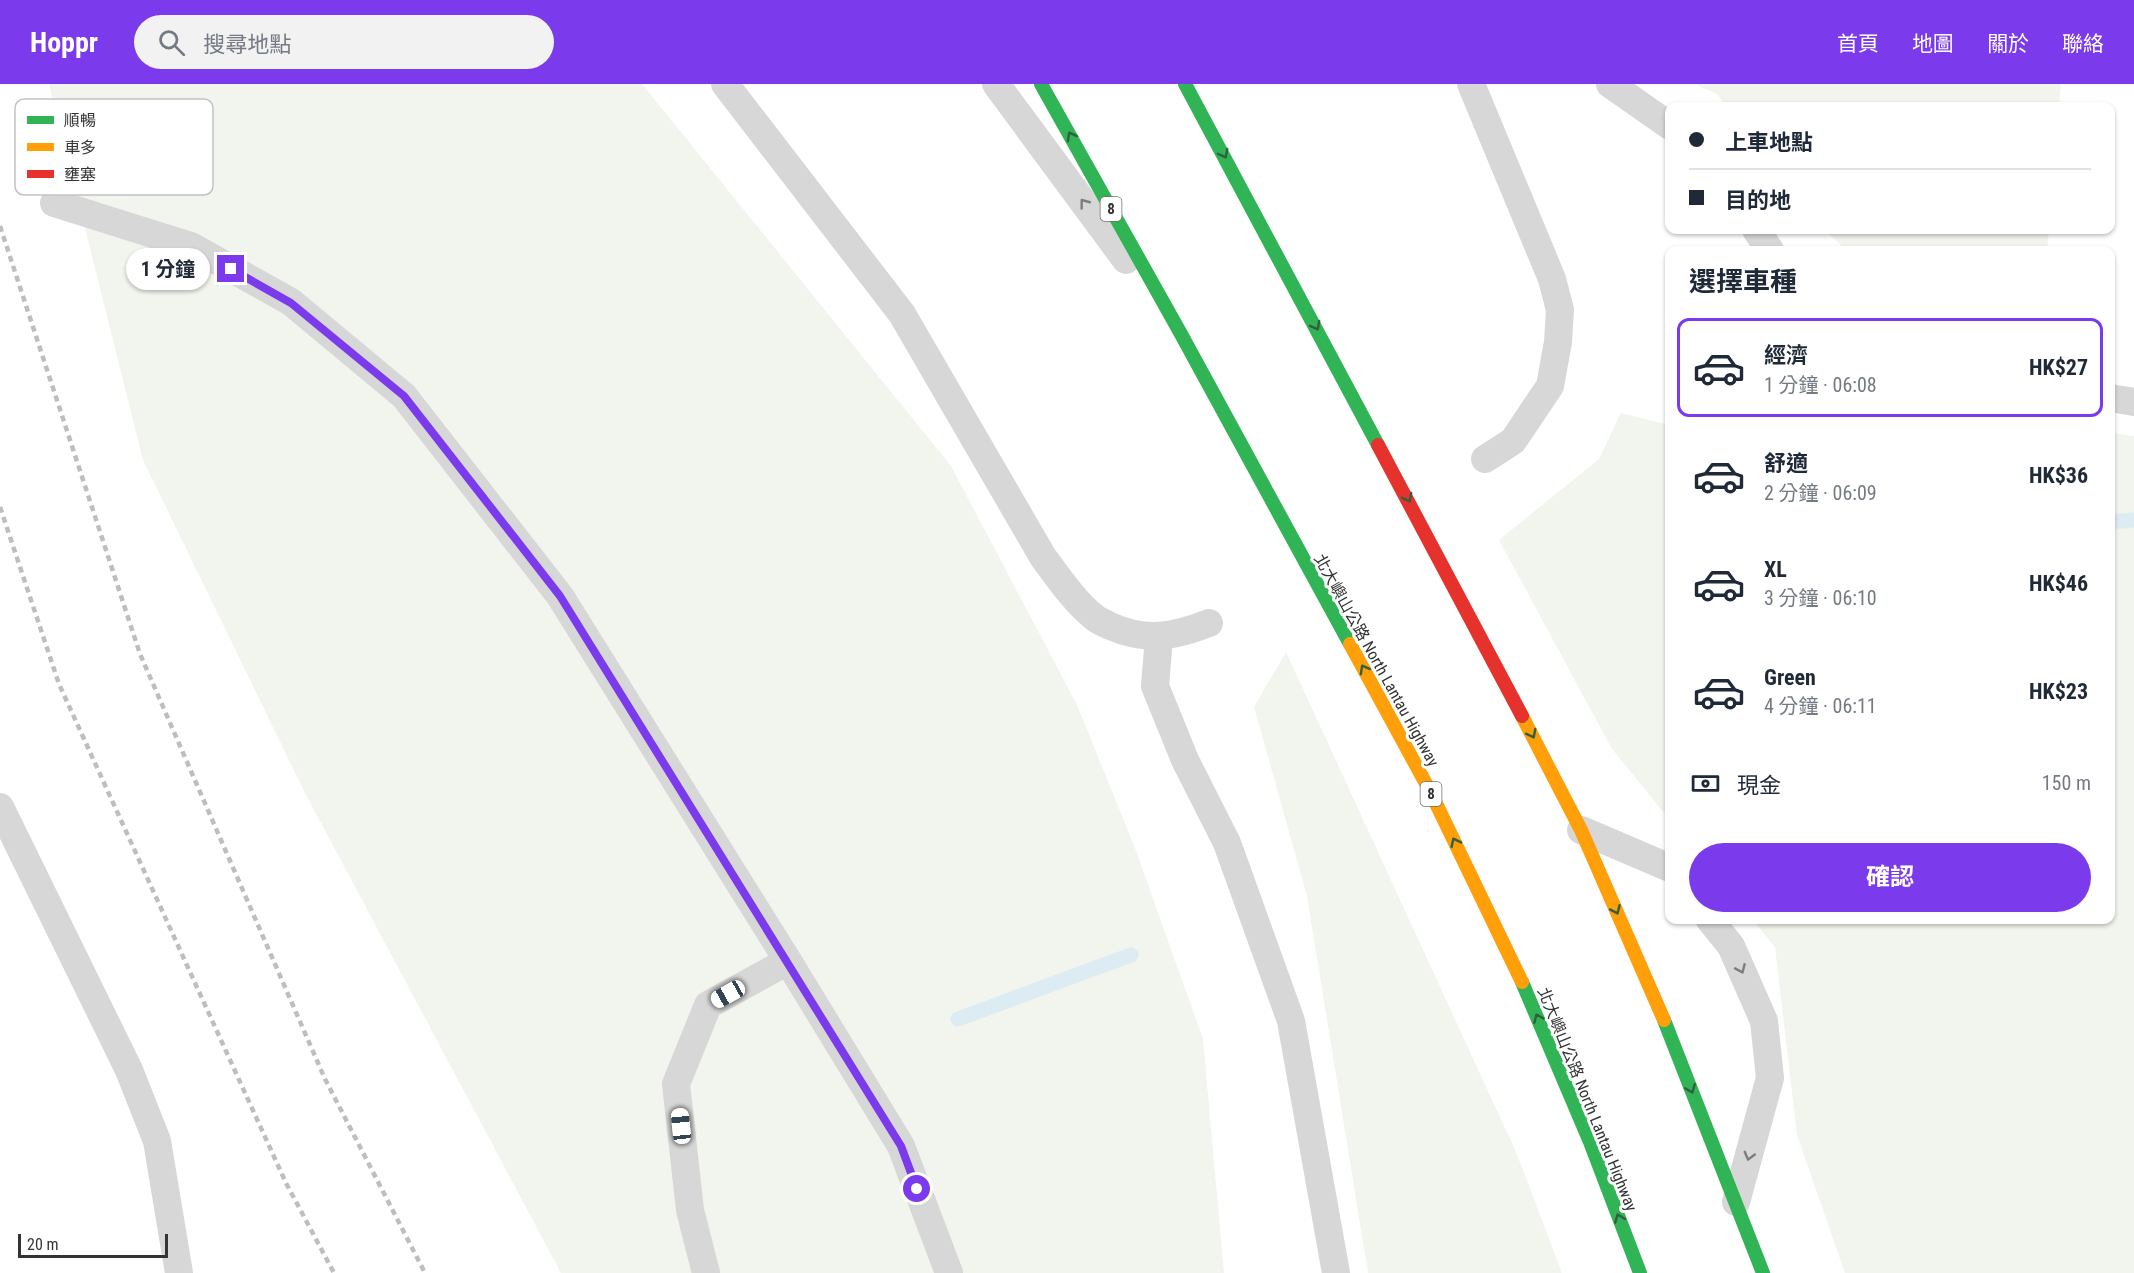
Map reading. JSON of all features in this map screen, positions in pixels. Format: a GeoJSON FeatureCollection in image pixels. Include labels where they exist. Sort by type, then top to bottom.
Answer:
{"type":"FeatureCollection","features":[{"type":"Feature","properties":{"kind":"highway","name":"北大嶼山公路 North Lantau Highway"},"geometry":{"type":"LineString","coordinates":[[1041,84],[1181,334],[1430,791],[1509,952],[1590,1142],[1640,1273]]}},
{"type":"Feature","properties":{"kind":"highway"},"geometry":{"type":"LineString","coordinates":[[1190,90],[1500,671],[1581,830],[1655,997],[1763,1273]]}},
{"type":"Feature","properties":{"kind":"lane"},"geometry":{"type":"LineString","coordinates":[[725,84],[902,314],[1043,557],[1067,589],[1095,618],[1127,633],[1159,637],[1186,632],[1209,623]]}},
{"type":"Feature","properties":{"kind":"lane"},"geometry":{"type":"LineString","coordinates":[[996,84],[1181,334]]}},
{"type":"Feature","properties":{"kind":"lane"},"geometry":{"type":"LineString","coordinates":[[1471,84],[1552,279],[1560,310],[1558,342],[1550,386],[1513,441],[1485,459]]}},
{"type":"Feature","properties":{"kind":"lane"},"geometry":{"type":"LineString","coordinates":[[1610,84],[1665,122]]}},
{"type":"Feature","properties":{"kind":"lane"},"geometry":{"type":"LineString","coordinates":[[54,203],[191,246],[291,303],[404,396],[560,596],[788,962],[901,1146],[949,1273]]}},
{"type":"Feature","properties":{"kind":"lane"},"geometry":{"type":"LineString","coordinates":[[2115,399],[2134,402]]}},
{"type":"Feature","properties":{"kind":"lane"},"geometry":{"type":"LineString","coordinates":[[1159,637],[1155,686],[1185,760],[1227,843],[1291,1022],[1336,1273]]}},
{"type":"Feature","properties":{"kind":"lane"},"geometry":{"type":"LineString","coordinates":[[0,807],[129,1070],[157,1141],[179,1273]]}},
{"type":"Feature","properties":{"kind":"lane"},"geometry":{"type":"LineString","coordinates":[[1581,830],[1665,866]]}},
{"type":"Feature","properties":{"kind":"lane"},"geometry":{"type":"LineString","coordinates":[[1713,924],[1731,946],[1764,1021],[1770,1078],[1736,1202]]}},
{"type":"Feature","properties":{"kind":"lane"},"geometry":{"type":"LineString","coordinates":[[706,1273],[690,1210],[676,1084],[708,1005],[788,962]]}},
{"type":"Feature","properties":{"kind":"shaded area"},"geometry":{"type":"Polygon","coordinates":[[[49,84],[642,84],[951,466],[1077,705],[1135,848],[1203,1039],[1224,1273],[561,1273],[304,791],[143,460],[77,195],[213,195],[213,99],[53,99],[49,84]]]}},
{"type":"Feature","properties":{"kind":"shaded area"},"geometry":{"type":"Polygon","coordinates":[[[1694,84],[2061,84],[2059,102],[1723,102],[1717,94],[1694,84]]]}},
{"type":"Feature","properties":{"kind":"shaded area"},"geometry":{"type":"Polygon","coordinates":[[[1829,234],[2049,234],[2047,246],[1842,246],[1829,234]]]}},
{"type":"Feature","properties":{"kind":"shaded area"},"geometry":{"type":"Polygon","coordinates":[[[1621,413],[1665,424],[1665,814],[1612,749],[1499,540],[1599,459],[1621,413]]]}},
{"type":"Feature","properties":{"kind":"shaded area"},"geometry":{"type":"Polygon","coordinates":[[[2115,434],[2134,436],[2134,1273],[1845,1273],[1797,1135],[1775,947],[1756,924],[2115,924],[2115,434]]]}},
{"type":"Feature","properties":{"kind":"shaded area"},"geometry":{"type":"Polygon","coordinates":[[[1286,652],[1516,1152],[1562,1273],[1368,1273],[1307,896],[1254,707],[1286,652]]]}},
{"type":"Feature","properties":{"kind":"waterway"},"geometry":{"type":"LineString","coordinates":[[2115,522],[2134,520]]}},
{"type":"Feature","properties":{"kind":"waterway"},"geometry":{"type":"LineString","coordinates":[[958,1019],[1131,955]]}},
{"type":"Feature","properties":{"kind":"railway"},"geometry":{"type":"LineString","coordinates":[[0,226],[140,654],[325,1079],[425,1273]]}},
{"type":"Feature","properties":{"kind":"railway"},"geometry":{"type":"LineString","coordinates":[[0,507],[59,684],[286,1183],[334,1273]]}},
{"type":"Feature","properties":{"kind":"traffic: fast"},"geometry":{"type":"LineString","coordinates":[[1041,84],[1350,644]]}},
{"type":"Feature","properties":{"kind":"traffic: fast"},"geometry":{"type":"LineString","coordinates":[[1185,84],[1378,445]]}},
{"type":"Feature","properties":{"kind":"traffic: fast"},"geometry":{"type":"LineString","coordinates":[[1522,982],[1590,1142],[1640,1273]]}},
{"type":"Feature","properties":{"kind":"traffic: fast"},"geometry":{"type":"LineString","coordinates":[[1664,1020],[1763,1273]]}},
{"type":"Feature","properties":{"kind":"traffic: slow"},"geometry":{"type":"LineString","coordinates":[[1350,644],[1430,791],[1522,982]]}},
{"type":"Feature","properties":{"kind":"traffic: slow"},"geometry":{"type":"LineString","coordinates":[[1522,716],[1581,830],[1664,1020]]}},
{"type":"Feature","properties":{"kind":"traffic: jam"},"geometry":{"type":"LineString","coordinates":[[1378,445],[1522,716]]}},
{"type":"Feature","properties":{"kind":"route"},"geometry":{"type":"LineString","coordinates":[[231,269],[291,303],[404,396],[560,596],[901,1146],[917,1189]]}}]}
